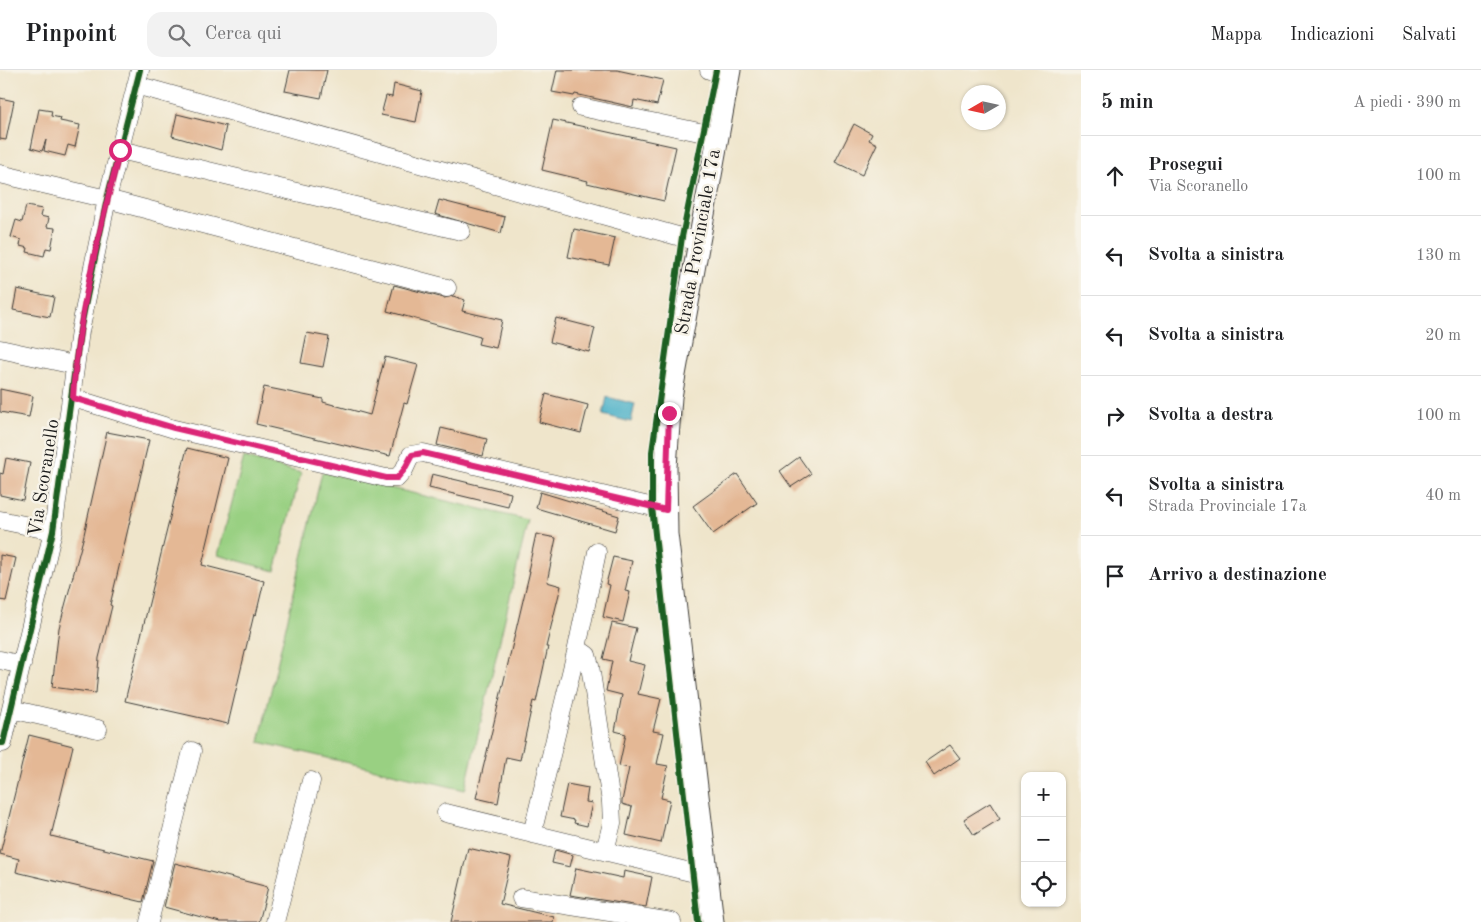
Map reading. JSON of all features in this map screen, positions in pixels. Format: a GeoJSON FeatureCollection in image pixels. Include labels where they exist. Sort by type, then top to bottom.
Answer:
{"type":"FeatureCollection","features":[{"type":"Feature","properties":{"kind":"main road","name":"Strada Provinciale 17a"},"geometry":{"type":"LineString","coordinates":[[712,922],[666,510],[669,413],[718,136],[723,71]]}},
{"type":"Feature","properties":{"kind":"street"},"geometry":{"type":"LineString","coordinates":[[138,77],[699,242]]}},
{"type":"Feature","properties":{"kind":"street","name":"Via Scoranello"},"geometry":{"type":"LineString","coordinates":[[2,743],[12,709],[53,531],[73,398],[74,365],[107,199],[138,77]]}},
{"type":"Feature","properties":{"kind":"street"},"geometry":{"type":"LineString","coordinates":[[581,107],[718,136]]}},
{"type":"Feature","properties":{"kind":"street"},"geometry":{"type":"LineString","coordinates":[[120,150],[461,232]]}},
{"type":"Feature","properties":{"kind":"street"},"geometry":{"type":"LineString","coordinates":[[0,174],[107,199],[448,288]]}},
{"type":"Feature","properties":{"kind":"street"},"geometry":{"type":"LineString","coordinates":[[0,349],[74,365]]}},
{"type":"Feature","properties":{"kind":"street"},"geometry":{"type":"LineString","coordinates":[[73,398],[174,428],[386,478],[397,478],[412,455],[423,453],[666,510]]}},
{"type":"Feature","properties":{"kind":"street"},"geometry":{"type":"LineString","coordinates":[[0,520],[53,531]]}},
{"type":"Feature","properties":{"kind":"street"},"geometry":{"type":"LineString","coordinates":[[532,834],[577,648],[597,552]]}},
{"type":"Feature","properties":{"kind":"street"},"geometry":{"type":"LineString","coordinates":[[577,648],[587,655],[590,666],[611,802],[612,822],[605,851]]}},
{"type":"Feature","properties":{"kind":"street"},"geometry":{"type":"LineString","coordinates":[[0,660],[22,665]]}},
{"type":"Feature","properties":{"kind":"street"},"geometry":{"type":"LineString","coordinates":[[12,709],[98,729]]}},
{"type":"Feature","properties":{"kind":"street"},"geometry":{"type":"LineString","coordinates":[[149,922],[192,751]]}},
{"type":"Feature","properties":{"kind":"street"},"geometry":{"type":"LineString","coordinates":[[274,922],[310,781]]}},
{"type":"Feature","properties":{"kind":"street"},"geometry":{"type":"LineString","coordinates":[[446,813],[707,876]]}},
{"type":"Feature","properties":{"kind":"street"},"geometry":{"type":"LineString","coordinates":[[521,898],[672,922]]}},
{"type":"Feature","properties":{"kind":"green space"},"geometry":{"type":"Polygon","coordinates":[[[244,457],[301,473],[275,571],[218,555],[244,457]]]}},
{"type":"Feature","properties":{"kind":"green space"},"geometry":{"type":"Polygon","coordinates":[[[322,472],[528,520],[465,790],[259,742],[322,472]]]}},
{"type":"Feature","properties":{"kind":"water"},"geometry":{"type":"Polygon","coordinates":[[[607,397],[635,404],[631,422],[603,415],[607,397]]]}},
{"type":"Feature","properties":{"kind":"building"},"geometry":{"type":"Polygon","coordinates":[[[290,70],[327,70],[321,98],[285,91],[290,70]]]}},
{"type":"Feature","properties":{"kind":"building"},"geometry":{"type":"Polygon","coordinates":[[[557,70],[617,70],[663,80],[657,105],[634,100],[633,107],[575,94],[574,96],[552,92],[557,70]]]}},
{"type":"Feature","properties":{"kind":"building"},"geometry":{"type":"Polygon","coordinates":[[[394,84],[422,91],[416,122],[381,115],[386,96],[392,97],[394,84]]]}},
{"type":"Feature","properties":{"kind":"building"},"geometry":{"type":"Polygon","coordinates":[[[0,98],[14,101],[6,140],[0,139],[0,98]]]}},
{"type":"Feature","properties":{"kind":"building"},"geometry":{"type":"Polygon","coordinates":[[[39,109],[52,111],[51,116],[61,118],[60,121],[80,125],[75,147],[68,145],[65,156],[44,151],[46,140],[42,151],[31,148],[39,109]]]}},
{"type":"Feature","properties":{"kind":"building"},"geometry":{"type":"Polygon","coordinates":[[[177,114],[226,126],[221,150],[172,136],[177,114]]]}},
{"type":"Feature","properties":{"kind":"building"},"geometry":{"type":"Polygon","coordinates":[[[553,120],[676,147],[664,201],[587,183],[588,181],[542,170],[553,120]]]}},
{"type":"Feature","properties":{"kind":"building"},"geometry":{"type":"Polygon","coordinates":[[[854,124],[872,134],[869,140],[877,144],[862,175],[835,162],[854,124]]]}},
{"type":"Feature","properties":{"kind":"building"},"geometry":{"type":"Polygon","coordinates":[[[439,200],[505,217],[501,233],[435,214],[439,200]]]}},
{"type":"Feature","properties":{"kind":"building"},"geometry":{"type":"Polygon","coordinates":[[[26,206],[42,209],[40,216],[49,218],[47,227],[55,228],[51,249],[46,248],[44,256],[27,252],[28,248],[20,246],[21,240],[11,237],[16,220],[22,222],[26,206]]]}},
{"type":"Feature","properties":{"kind":"building"},"geometry":{"type":"Polygon","coordinates":[[[574,229],[615,238],[609,265],[568,257],[574,229]]]}},
{"type":"Feature","properties":{"kind":"building"},"geometry":{"type":"Polygon","coordinates":[[[394,285],[444,298],[453,296],[465,300],[462,311],[502,320],[496,348],[478,344],[480,337],[387,311],[394,285]]]}},
{"type":"Feature","properties":{"kind":"building"},"geometry":{"type":"Polygon","coordinates":[[[17,289],[54,297],[50,317],[13,310],[17,289]]]}},
{"type":"Feature","properties":{"kind":"building"},"geometry":{"type":"Polygon","coordinates":[[[556,318],[595,328],[589,352],[550,342],[556,318]]]}},
{"type":"Feature","properties":{"kind":"building"},"geometry":{"type":"Polygon","coordinates":[[[307,333],[329,337],[323,367],[301,363],[307,333]]]}},
{"type":"Feature","properties":{"kind":"building"},"geometry":{"type":"Polygon","coordinates":[[[385,357],[418,365],[407,404],[404,403],[390,456],[256,424],[264,387],[323,399],[323,402],[370,415],[385,357]]]}},
{"type":"Feature","properties":{"kind":"building"},"geometry":{"type":"Polygon","coordinates":[[[0,389],[33,396],[29,417],[0,412],[0,389]]]}},
{"type":"Feature","properties":{"kind":"building"},"geometry":{"type":"Polygon","coordinates":[[[546,394],[588,405],[581,433],[539,422],[546,394]]]}},
{"type":"Feature","properties":{"kind":"building"},"geometry":{"type":"Polygon","coordinates":[[[441,428],[487,439],[483,456],[437,445],[441,428]]]}},
{"type":"Feature","properties":{"kind":"building"},"geometry":{"type":"Polygon","coordinates":[[[107,432],[149,440],[110,605],[112,606],[99,658],[96,693],[52,687],[59,628],[83,539],[107,432]]]}},
{"type":"Feature","properties":{"kind":"building"},"geometry":{"type":"Polygon","coordinates":[[[187,448],[228,458],[202,565],[264,581],[256,615],[254,614],[228,724],[125,701],[187,448]]]}},
{"type":"Feature","properties":{"kind":"building"},"geometry":{"type":"Polygon","coordinates":[[[799,457],[811,474],[791,487],[780,471],[799,457]]]}},
{"type":"Feature","properties":{"kind":"building"},"geometry":{"type":"Polygon","coordinates":[[[6,458],[30,463],[23,500],[0,495],[0,473],[3,474],[6,458]]]}},
{"type":"Feature","properties":{"kind":"building"},"geometry":{"type":"Polygon","coordinates":[[[432,474],[511,493],[508,507],[429,488],[432,474]]]}},
{"type":"Feature","properties":{"kind":"building"},"geometry":{"type":"Polygon","coordinates":[[[737,474],[757,503],[713,534],[693,506],[737,474]]]}},
{"type":"Feature","properties":{"kind":"building"},"geometry":{"type":"Polygon","coordinates":[[[540,492],[619,516],[615,531],[536,508],[540,492]]]}},
{"type":"Feature","properties":{"kind":"building"},"geometry":{"type":"Polygon","coordinates":[[[536,534],[556,538],[547,582],[561,586],[546,647],[548,647],[536,702],[533,701],[520,760],[506,757],[498,803],[476,798],[530,571],[528,571],[536,534]]]}},
{"type":"Feature","properties":{"kind":"building"},"geometry":{"type":"Polygon","coordinates":[[[0,555],[16,558],[6,601],[0,600],[0,555]]]}},
{"type":"Feature","properties":{"kind":"building"},"geometry":{"type":"Polygon","coordinates":[[[613,557],[632,561],[625,591],[630,592],[623,622],[603,617],[610,585],[606,584],[613,557]]]}},
{"type":"Feature","properties":{"kind":"building"},"geometry":{"type":"Polygon","coordinates":[[[612,623],[636,628],[628,661],[645,665],[638,694],[661,699],[653,731],[664,733],[657,764],[668,766],[661,798],[670,800],[661,843],[626,835],[632,807],[622,804],[622,801],[629,768],[619,766],[626,734],[615,731],[622,695],[606,691],[612,661],[603,659],[612,623]]]}},
{"type":"Feature","properties":{"kind":"building"},"geometry":{"type":"Polygon","coordinates":[[[29,735],[73,746],[51,836],[153,861],[143,902],[16,872],[19,859],[0,854],[29,735]]]}},
{"type":"Feature","properties":{"kind":"building"},"geometry":{"type":"Polygon","coordinates":[[[950,745],[960,758],[934,776],[925,762],[950,745]]]}},
{"type":"Feature","properties":{"kind":"building"},"geometry":{"type":"Polygon","coordinates":[[[567,784],[588,788],[586,802],[592,803],[587,826],[574,823],[575,820],[560,817],[567,784]]]}},
{"type":"Feature","properties":{"kind":"building"},"geometry":{"type":"Polygon","coordinates":[[[990,803],[1000,819],[974,835],[964,819],[990,803]]]}},
{"type":"Feature","properties":{"kind":"building"},"geometry":{"type":"Polygon","coordinates":[[[468,848],[511,858],[500,904],[554,917],[553,922],[451,922],[468,848]]]}},
{"type":"Feature","properties":{"kind":"building"},"geometry":{"type":"Polygon","coordinates":[[[555,850],[573,855],[570,867],[552,863],[555,850]]]}},
{"type":"Feature","properties":{"kind":"building"},"geometry":{"type":"Polygon","coordinates":[[[175,863],[268,887],[259,922],[220,922],[164,907],[175,863]]]}},
{"type":"Feature","properties":{"kind":"building"},"geometry":{"type":"Polygon","coordinates":[[[576,868],[623,878],[624,871],[652,877],[646,907],[570,895],[576,868]]]}},
{"type":"Feature","properties":{"kind":"cycle path"},"geometry":{"type":"LineString","coordinates":[[0,743],[3,743],[53,531],[80,331],[107,199],[140,70]]}},
{"type":"Feature","properties":{"kind":"cycle path"},"geometry":{"type":"LineString","coordinates":[[698,922],[652,507],[652,452],[682,237],[716,70]]}},
{"type":"Feature","properties":{"kind":"route"},"geometry":{"type":"LineString","coordinates":[[120,150],[107,199],[80,331],[74,365],[73,398],[174,428],[386,478],[397,478],[401,475],[412,455],[423,453],[666,510],[669,413]]}}]}
